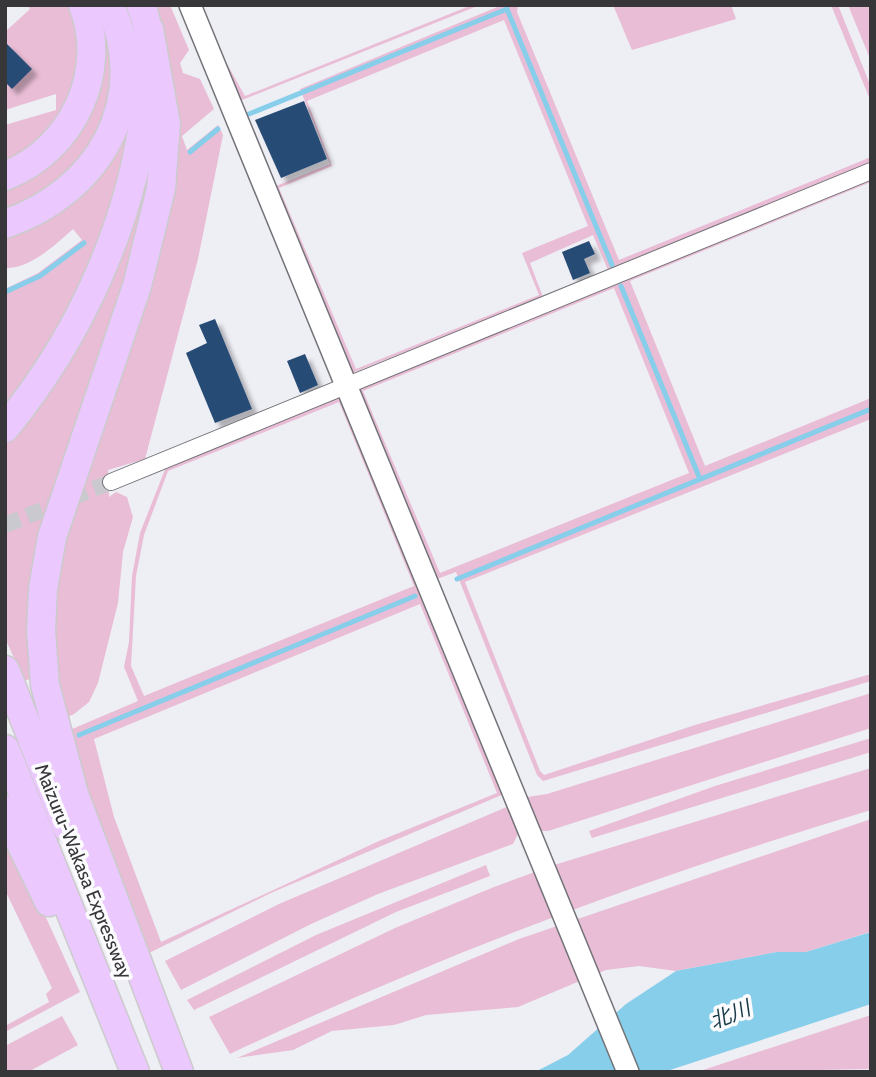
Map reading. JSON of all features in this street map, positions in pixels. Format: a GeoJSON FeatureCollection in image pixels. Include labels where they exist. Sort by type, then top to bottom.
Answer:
{"type":"FeatureCollection","features":[{"type":"Feature","properties":{"kind":"highway"},"geometry":{"type":"LineString","coordinates":[[5,176],[40,156],[76,113],[89,79],[91,62],[92,42],[83,5]]}},
{"type":"Feature","properties":{"kind":"highway"},"geometry":{"type":"LineString","coordinates":[[5,224],[41,209],[76,184],[102,152],[120,110],[125,66],[123,46],[110,5]]}},
{"type":"Feature","properties":{"kind":"highway"},"geometry":{"type":"LineString","coordinates":[[5,428],[35,389],[70,333],[114,236],[144,123],[150,62],[145,17]]}},
{"type":"Feature","properties":{"kind":"highway"},"geometry":{"type":"LineString","coordinates":[[145,17],[164,102],[166,146],[163,177],[137,286],[59,514],[47,564],[41,631],[45,685],[39,722],[96,857],[179,1072]]}},
{"type":"Feature","properties":{"kind":"highway","name":"Maizuru-Wakasa Expressway"},"geometry":{"type":"LineString","coordinates":[[5,670],[39,722],[163,1072]]}},
{"type":"Feature","properties":{"kind":"highway","name":"Maizuru-Wakasa Expressway"},"geometry":{"type":"LineString","coordinates":[[5,749],[132,1072]]}},
{"type":"Feature","properties":{"kind":"highway"},"geometry":{"type":"LineString","coordinates":[[5,810],[132,1072]]}},
{"type":"Feature","properties":{"kind":"street"},"geometry":{"type":"LineString","coordinates":[[190,5],[628,1072]]}},
{"type":"Feature","properties":{"kind":"street"},"geometry":{"type":"LineString","coordinates":[[111,482],[871,171]]}},
{"type":"Feature","properties":{"kind":"shaded area"},"geometry":{"type":"Polygon","coordinates":[[[27,5],[72,5],[80,36],[74,90],[50,133],[5,164],[5,125],[56,110],[56,94],[5,110],[5,32],[30,9],[27,5]]]}},
{"type":"Feature","properties":{"kind":"shaded area"},"geometry":{"type":"Polygon","coordinates":[[[153,5],[170,5],[189,50],[180,63],[183,73],[200,79],[214,109],[182,136],[187,150],[218,125],[223,135],[198,259],[145,459],[108,470],[109,497],[116,492],[127,497],[133,517],[123,552],[118,603],[98,683],[89,702],[61,720],[52,585],[174,93],[170,64],[153,5]]]}},
{"type":"Feature","properties":{"kind":"shaded area"},"geometry":{"type":"Polygon","coordinates":[[[199,5],[202,5],[227,64],[245,96],[472,5],[480,5],[242,100],[238,99],[199,5]]]}},
{"type":"Feature","properties":{"kind":"shaded area"},"geometry":{"type":"Polygon","coordinates":[[[502,5],[518,5],[517,12],[619,260],[871,157],[871,163],[608,270],[593,235],[530,263],[543,297],[352,373],[276,186],[330,164],[300,89],[502,5]],[[504,20],[307,101],[332,166],[279,188],[356,369],[539,295],[522,253],[588,226],[504,20]]]}},
{"type":"Feature","properties":{"kind":"shaded area"},"geometry":{"type":"Polygon","coordinates":[[[613,5],[731,5],[736,19],[632,50],[613,5]]]}},
{"type":"Feature","properties":{"kind":"shaded area"},"geometry":{"type":"Polygon","coordinates":[[[831,5],[838,5],[871,87],[871,102],[831,5]]]}},
{"type":"Feature","properties":{"kind":"shaded area"},"geometry":{"type":"Polygon","coordinates":[[[848,5],[871,5],[871,61],[848,5]]]}},
{"type":"Feature","properties":{"kind":"shaded area"},"geometry":{"type":"Polygon","coordinates":[[[101,17],[114,64],[103,127],[70,176],[5,214],[5,186],[45,165],[101,17]]]}},
{"type":"Feature","properties":{"kind":"shaded area"},"geometry":{"type":"Polygon","coordinates":[[[133,103],[120,185],[80,292],[5,412],[5,289],[38,273],[82,240],[73,229],[33,260],[24,265],[5,268],[5,234],[133,103]]]}},
{"type":"Feature","properties":{"kind":"shaded area"},"geometry":{"type":"Polygon","coordinates":[[[156,159],[107,348],[34,671],[28,680],[24,680],[5,638],[5,444],[30,412],[142,176],[156,159]]]}},
{"type":"Feature","properties":{"kind":"shaded area"},"geometry":{"type":"Polygon","coordinates":[[[871,178],[871,182],[630,281],[705,466],[871,398],[871,419],[465,582],[540,771],[544,775],[695,725],[871,674],[871,681],[543,781],[537,775],[456,572],[437,579],[359,389],[871,178]],[[614,288],[363,391],[440,573],[689,473],[614,288]]]}},
{"type":"Feature","properties":{"kind":"shaded area"},"geometry":{"type":"Polygon","coordinates":[[[342,396],[504,794],[273,892],[141,957],[65,732],[138,701],[124,667],[129,642],[132,576],[140,533],[166,467],[342,396]],[[339,402],[168,471],[144,535],[136,576],[131,666],[144,696],[414,586],[339,402]],[[420,604],[94,739],[114,817],[161,942],[379,841],[497,793],[420,604]]]}},
{"type":"Feature","properties":{"kind":"shaded area"},"geometry":{"type":"Polygon","coordinates":[[[871,693],[871,728],[548,831],[540,831],[527,797],[547,794],[871,693]]]}},
{"type":"Feature","properties":{"kind":"shaded area"},"geometry":{"type":"Polygon","coordinates":[[[871,738],[871,752],[592,838],[589,831],[715,786],[871,738]]]}},
{"type":"Feature","properties":{"kind":"shaded area"},"geometry":{"type":"Polygon","coordinates":[[[871,768],[871,810],[707,862],[546,920],[387,984],[230,1054],[209,1017],[395,928],[494,887],[554,865],[871,768]]]}},
{"type":"Feature","properties":{"kind":"shaded area"},"geometry":{"type":"Polygon","coordinates":[[[509,806],[519,832],[513,844],[378,894],[311,924],[181,990],[165,961],[279,904],[509,806]]]}},
{"type":"Feature","properties":{"kind":"shaded area"},"geometry":{"type":"Polygon","coordinates":[[[871,819],[870,932],[806,952],[777,952],[676,971],[639,966],[606,970],[518,1007],[426,1015],[394,1025],[332,1031],[293,1050],[237,1058],[519,939],[871,819]]]}},
{"type":"Feature","properties":{"kind":"shaded area"},"geometry":{"type":"Polygon","coordinates":[[[5,828],[80,992],[5,1032],[5,1026],[49,1002],[46,994],[52,988],[5,890],[5,828]]]}},
{"type":"Feature","properties":{"kind":"shaded area"},"geometry":{"type":"Polygon","coordinates":[[[486,865],[490,876],[396,912],[194,1010],[187,1000],[316,935],[486,865]]]}},
{"type":"Feature","properties":{"kind":"shaded area"},"geometry":{"type":"Polygon","coordinates":[[[871,1015],[871,1069],[697,1072],[871,1015]]]}},
{"type":"Feature","properties":{"kind":"shaded area"},"geometry":{"type":"Polygon","coordinates":[[[62,1016],[78,1045],[28,1072],[5,1072],[5,1046],[62,1016]]]}},
{"type":"Feature","properties":{"kind":"water","name":"北川"},"geometry":{"type":"Polygon","coordinates":[[[871,932],[871,1004],[664,1072],[535,1072],[568,1055],[626,1004],[676,971],[777,952],[806,952],[871,932]]]}},
{"type":"Feature","properties":{"kind":"building"},"geometry":{"type":"Polygon","coordinates":[[[5,42],[32,69],[12,89],[5,82],[5,42]]]}},
{"type":"Feature","properties":{"kind":"building"},"geometry":{"type":"Polygon","coordinates":[[[304,101],[327,159],[281,178],[255,120],[304,101]]]}},
{"type":"Feature","properties":{"kind":"building"},"geometry":{"type":"Polygon","coordinates":[[[589,241],[595,254],[584,259],[590,273],[573,280],[562,252],[589,241]]]}},
{"type":"Feature","properties":{"kind":"building"},"geometry":{"type":"Polygon","coordinates":[[[215,319],[252,409],[215,423],[186,353],[207,343],[199,325],[215,319]]]}},
{"type":"Feature","properties":{"kind":"building"},"geometry":{"type":"Polygon","coordinates":[[[305,354],[318,385],[300,393],[287,361],[305,354]]]}},
{"type":"Feature","properties":{"kind":"waterway"},"geometry":{"type":"LineString","coordinates":[[249,114],[507,9],[612,265]]}},
{"type":"Feature","properties":{"kind":"waterway"},"geometry":{"type":"LineString","coordinates":[[190,152],[218,129]]}},
{"type":"Feature","properties":{"kind":"waterway"},"geometry":{"type":"LineString","coordinates":[[5,292],[40,276],[84,243]]}},
{"type":"Feature","properties":{"kind":"waterway"},"geometry":{"type":"LineString","coordinates":[[621,286],[700,479]]}},
{"type":"Feature","properties":{"kind":"waterway"},"geometry":{"type":"LineString","coordinates":[[457,579],[871,409]]}},
{"type":"Feature","properties":{"kind":"waterway"},"geometry":{"type":"LineString","coordinates":[[79,735],[415,596]]}},
{"type":"Feature","properties":{"kind":"tunnel"},"geometry":{"type":"LineString","coordinates":[[5,525],[111,482]]}}]}
